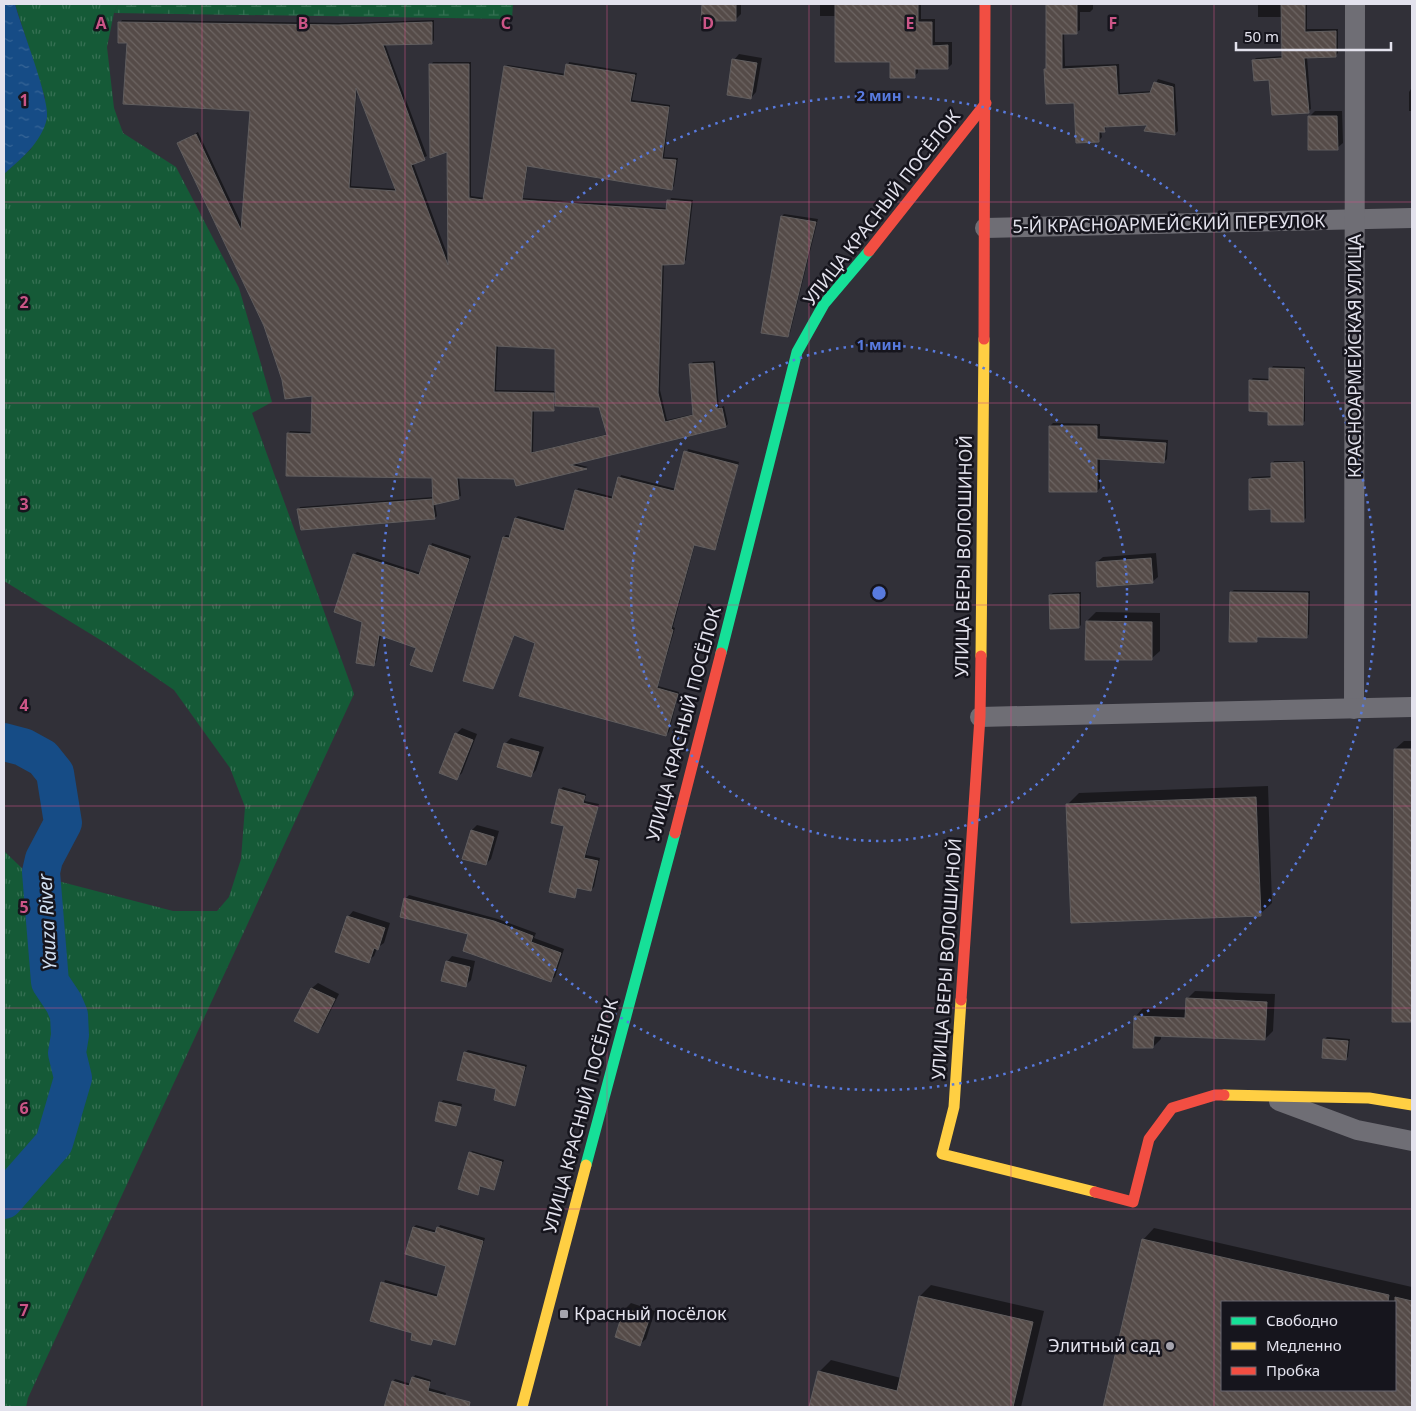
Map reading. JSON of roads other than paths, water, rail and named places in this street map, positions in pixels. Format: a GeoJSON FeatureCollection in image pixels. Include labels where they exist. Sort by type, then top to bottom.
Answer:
{"type":"FeatureCollection","features":[{"type":"Feature","properties":{"kind":"street","name":"УЛИЦА ВЕРЫ ВОЛОШИНОЙ"},"geometry":{"type":"LineString","coordinates":[[985,4],[986,103],[980,716],[954,1107],[942,1154],[1132,1202],[1149,1139],[1172,1108],[1215,1096],[1263,1095]]}},
{"type":"Feature","properties":{"kind":"street","name":"КРАСНОАРМЕЙСКАЯ УЛИЦА"},"geometry":{"type":"LineString","coordinates":[[1354,709],[1355,4]]}},
{"type":"Feature","properties":{"kind":"street","name":"УЛИЦА КРАСНЫЙ ПОСЁЛОК"},"geometry":{"type":"LineString","coordinates":[[522,1407],[703,724],[797,352],[824,304],[891,225],[986,103]]}},
{"type":"Feature","properties":{"kind":"street","name":"5-Й КРАСНОАРМЕЙСКИЙ ПЕРЕУЛОК"},"geometry":{"type":"LineString","coordinates":[[985,228],[1412,218]]}},
{"type":"Feature","properties":{"kind":"street"},"geometry":{"type":"LineString","coordinates":[[980,716],[1412,708]]}},
{"type":"Feature","properties":{"kind":"street"},"geometry":{"type":"LineString","coordinates":[[1263,1095],[1369,1098],[1412,1105]]}},
{"type":"Feature","properties":{"kind":"street"},"geometry":{"type":"LineString","coordinates":[[1263,1095],[1357,1130],[1412,1142]]}},
{"type":"Feature","properties":{"kind":"water"},"geometry":{"type":"Polygon","coordinates":[[[4,4],[15,4],[40,80],[47,109],[47,118],[41,135],[36,142],[4,174],[4,4]]]}},
{"type":"Feature","properties":{"kind":"waterway","name":"Yauza River"},"geometry":{"type":"LineString","coordinates":[[4,742],[23,747],[43,758],[55,773],[63,823],[44,859],[41,872],[50,982],[64,1003],[69,1015],[70,1035],[67,1053],[73,1078],[54,1143],[4,1200]]}},
{"type":"Feature","properties":{"kind":"place","name":"Красный посёлок"},"geometry":{"type":"Point","coordinates":[564,1314]}},
{"type":"Feature","properties":{"kind":"place","name":"Элитный сад"},"geometry":{"type":"Point","coordinates":[1170,1346]}}]}
